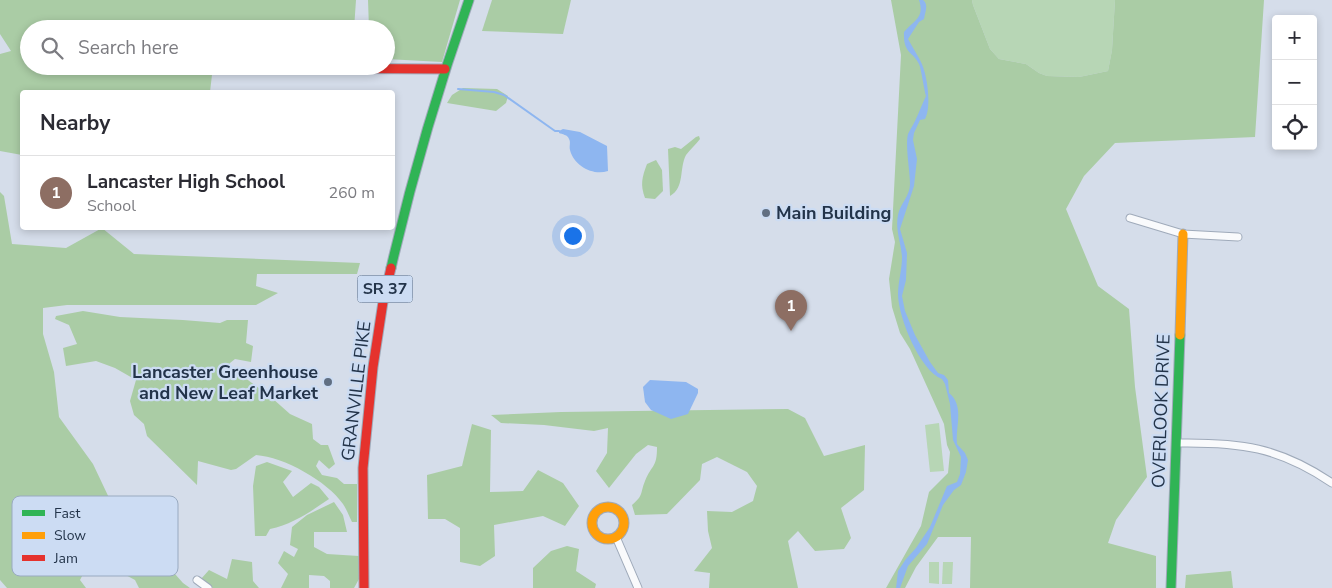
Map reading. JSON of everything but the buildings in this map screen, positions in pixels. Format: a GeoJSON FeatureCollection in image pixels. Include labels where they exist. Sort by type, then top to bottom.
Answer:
{"type":"FeatureCollection","features":[{"type":"Feature","properties":{"kind":"main road","name":"GRANVILLE PIKE"},"geometry":{"type":"LineString","coordinates":[[364,588],[363,468],[377,340],[385,291],[400,224],[445,69],[469,0]]}},
{"type":"Feature","properties":{"kind":"main road"},"geometry":{"type":"LineString","coordinates":[[395,69],[445,69]]}},
{"type":"Feature","properties":{"kind":"main road","name":"OVERLOOK DRIVE"},"geometry":{"type":"LineString","coordinates":[[1171,588],[1184,234]]}},
{"type":"Feature","properties":{"kind":"street"},"geometry":{"type":"LineString","coordinates":[[1130,218],[1184,234],[1238,237]]}},
{"type":"Feature","properties":{"kind":"street"},"geometry":{"type":"LineString","coordinates":[[1177,443],[1224,444],[1280,454],[1305,465],[1332,483]]}},
{"type":"Feature","properties":{"kind":"street"},"geometry":{"type":"LineString","coordinates":[[616,537],[638,588]]}},
{"type":"Feature","properties":{"kind":"street"},"geometry":{"type":"LineString","coordinates":[[197,580],[208,588]]}},
{"type":"Feature","properties":{"kind":"green space"},"geometry":{"type":"Polygon","coordinates":[[[0,0],[356,0],[355,20],[20,20],[20,75],[212,75],[210,90],[20,90],[20,155],[0,151],[0,54],[11,51],[0,34],[0,0]]]}},
{"type":"Feature","properties":{"kind":"green space"},"geometry":{"type":"Polygon","coordinates":[[[368,0],[460,0],[442,62],[395,59],[395,20],[369,20],[368,0]]]}},
{"type":"Feature","properties":{"kind":"green space"},"geometry":{"type":"Polygon","coordinates":[[[492,0],[571,0],[563,34],[482,31],[492,0]]]}},
{"type":"Feature","properties":{"kind":"green space"},"geometry":{"type":"Polygon","coordinates":[[[891,0],[972,0],[990,49],[999,59],[1026,64],[1047,76],[1079,77],[1108,71],[1112,50],[1115,0],[1264,0],[1255,137],[1115,143],[1084,176],[1066,209],[1098,286],[1129,309],[1135,387],[1147,477],[1116,520],[1108,543],[1156,556],[1156,588],[970,588],[971,537],[938,537],[916,567],[905,588],[886,588],[921,526],[929,492],[948,473],[950,452],[944,424],[910,349],[900,333],[892,307],[889,279],[895,242],[892,229],[901,55],[891,0]]]}},
{"type":"Feature","properties":{"kind":"green space"},"geometry":{"type":"Polygon","coordinates":[[[972,0],[1115,0],[1112,50],[1108,71],[1079,77],[1047,76],[1026,64],[999,59],[990,49],[972,0]]]}},
{"type":"Feature","properties":{"kind":"green space"},"geometry":{"type":"Polygon","coordinates":[[[463,88],[497,89],[508,96],[506,103],[496,111],[447,103],[452,95],[463,88]]]}},
{"type":"Feature","properties":{"kind":"green space"},"geometry":{"type":"Polygon","coordinates":[[[699,136],[700,139],[686,155],[678,188],[670,196],[668,149],[675,147],[681,149],[699,136]]]}},
{"type":"Feature","properties":{"kind":"green space"},"geometry":{"type":"Polygon","coordinates":[[[656,160],[662,170],[663,191],[655,199],[645,198],[642,185],[644,173],[647,164],[656,160]]]}},
{"type":"Feature","properties":{"kind":"green space"},"geometry":{"type":"Polygon","coordinates":[[[0,192],[4,196],[12,244],[66,248],[98,230],[104,230],[134,254],[360,263],[357,274],[257,274],[256,286],[278,293],[256,305],[67,305],[43,308],[43,334],[54,372],[59,417],[93,464],[108,496],[12,496],[12,576],[82,576],[80,580],[86,588],[7,588],[0,580],[0,192]]]}},
{"type":"Feature","properties":{"kind":"green space"},"geometry":{"type":"Polygon","coordinates":[[[83,311],[120,317],[220,323],[227,320],[248,320],[246,343],[253,346],[251,362],[235,359],[229,366],[290,414],[312,424],[313,439],[321,445],[328,445],[335,464],[329,469],[319,460],[316,466],[322,475],[337,478],[344,484],[357,484],[357,522],[352,522],[336,495],[316,479],[292,465],[267,457],[256,455],[236,469],[231,470],[198,461],[197,485],[147,436],[144,424],[134,415],[130,401],[136,380],[115,368],[96,361],[66,366],[63,348],[77,344],[69,325],[55,319],[56,316],[83,311]]]}},
{"type":"Feature","properties":{"kind":"green space"},"geometry":{"type":"Polygon","coordinates":[[[788,409],[805,418],[824,456],[865,445],[864,490],[841,508],[851,538],[844,549],[815,551],[798,531],[788,541],[798,588],[709,588],[710,573],[694,571],[712,548],[708,531],[707,511],[732,512],[753,501],[757,486],[747,472],[717,457],[702,464],[700,480],[667,514],[635,515],[632,505],[640,496],[645,481],[655,463],[657,447],[648,445],[636,454],[609,488],[596,471],[607,453],[608,428],[594,431],[544,425],[501,423],[491,415],[561,412],[788,409]]]}},
{"type":"Feature","properties":{"kind":"green space"},"geometry":{"type":"Polygon","coordinates":[[[939,423],[944,471],[930,472],[925,425],[939,423]]]}},
{"type":"Feature","properties":{"kind":"green space"},"geometry":{"type":"Polygon","coordinates":[[[472,424],[491,430],[490,492],[523,491],[538,470],[563,483],[579,506],[565,526],[543,516],[494,525],[495,556],[480,566],[460,562],[460,528],[445,519],[428,519],[427,475],[462,466],[472,424]]]}},
{"type":"Feature","properties":{"kind":"green space"},"geometry":{"type":"Polygon","coordinates":[[[267,462],[292,471],[283,482],[293,497],[311,483],[319,487],[329,499],[294,521],[270,529],[266,536],[255,536],[253,486],[256,466],[267,462]]]}},
{"type":"Feature","properties":{"kind":"green space"},"geometry":{"type":"Polygon","coordinates":[[[334,502],[343,515],[347,532],[314,532],[314,547],[327,554],[359,556],[359,579],[354,588],[330,588],[330,581],[324,576],[309,575],[309,588],[281,588],[288,574],[278,563],[284,551],[294,557],[298,549],[290,545],[292,527],[307,515],[334,502]]]}},
{"type":"Feature","properties":{"kind":"green space"},"geometry":{"type":"Polygon","coordinates":[[[567,546],[579,549],[576,571],[596,584],[595,588],[533,588],[533,568],[551,551],[567,546]]]}},
{"type":"Feature","properties":{"kind":"green space"},"geometry":{"type":"Polygon","coordinates":[[[232,559],[252,562],[253,581],[259,588],[213,588],[201,579],[209,570],[227,579],[232,559]]]}},
{"type":"Feature","properties":{"kind":"green space"},"geometry":{"type":"Polygon","coordinates":[[[929,562],[939,562],[939,584],[929,583],[929,562]]]}},
{"type":"Feature","properties":{"kind":"green space"},"geometry":{"type":"Polygon","coordinates":[[[943,562],[953,562],[952,584],[942,584],[943,562]]]}},
{"type":"Feature","properties":{"kind":"green space"},"geometry":{"type":"Polygon","coordinates":[[[1231,571],[1233,588],[1185,588],[1186,575],[1231,571]]]}},
{"type":"Feature","properties":{"kind":"green space"},"geometry":{"type":"Polygon","coordinates":[[[128,576],[177,576],[190,588],[139,588],[135,580],[128,576]]]}},
{"type":"Feature","properties":{"kind":"water"},"geometry":{"type":"Polygon","coordinates":[[[919,0],[923,0],[926,4],[924,19],[919,22],[908,39],[923,65],[928,89],[928,106],[925,119],[920,120],[914,133],[913,140],[917,159],[914,186],[900,229],[907,253],[906,280],[902,296],[905,311],[915,335],[938,373],[944,375],[948,380],[949,393],[954,398],[958,410],[957,444],[968,460],[961,485],[954,490],[943,505],[927,544],[908,566],[900,588],[896,588],[898,571],[930,527],[947,486],[957,482],[960,474],[961,457],[953,440],[950,404],[945,384],[942,379],[926,366],[918,355],[906,329],[898,294],[902,257],[897,220],[899,211],[910,188],[907,139],[926,96],[919,64],[907,48],[904,39],[904,32],[920,15],[919,0]]]}},
{"type":"Feature","properties":{"kind":"water"},"geometry":{"type":"Polygon","coordinates":[[[563,129],[580,132],[607,146],[608,171],[590,171],[580,165],[572,156],[570,141],[565,135],[559,133],[563,129]]]}},
{"type":"Feature","properties":{"kind":"water"},"geometry":{"type":"Polygon","coordinates":[[[650,380],[686,382],[698,389],[688,414],[671,419],[651,410],[645,402],[643,387],[650,380]]]}},
{"type":"Feature","properties":{"kind":"waterway"},"geometry":{"type":"LineString","coordinates":[[458,89],[494,92],[504,95],[555,131],[559,131]]}},
{"type":"Feature","properties":{"kind":"traffic: fast"},"geometry":{"type":"LineString","coordinates":[[391,268],[426,133],[469,0]]}},
{"type":"Feature","properties":{"kind":"traffic: fast"},"geometry":{"type":"LineString","coordinates":[[1171,588],[1180,335]]}},
{"type":"Feature","properties":{"kind":"traffic: slow"},"geometry":{"type":"LineString","coordinates":[[1180,335],[1183,234]]}},
{"type":"Feature","properties":{"kind":"traffic: slow"},"geometry":{"type":"LineString","coordinates":[[608,507],[620,511],[624,523],[620,535],[608,539],[596,535],[592,523],[596,511],[608,507]]}},
{"type":"Feature","properties":{"kind":"traffic: jam"},"geometry":{"type":"LineString","coordinates":[[395,69],[445,69]]}},
{"type":"Feature","properties":{"kind":"traffic: jam"},"geometry":{"type":"LineString","coordinates":[[364,588],[363,468],[373,367],[383,302],[391,268]]}},
{"type":"Feature","properties":{"kind":"place","name":"Main Building"},"geometry":{"type":"Point","coordinates":[766,213]}},
{"type":"Feature","properties":{"kind":"place","name":"Lancaster High School"},"geometry":{"type":"Point","coordinates":[791,331]}},
{"type":"Feature","properties":{"kind":"place","name":"Lancaster Greenhouse and New Leaf Market"},"geometry":{"type":"Point","coordinates":[328,382]}}]}
